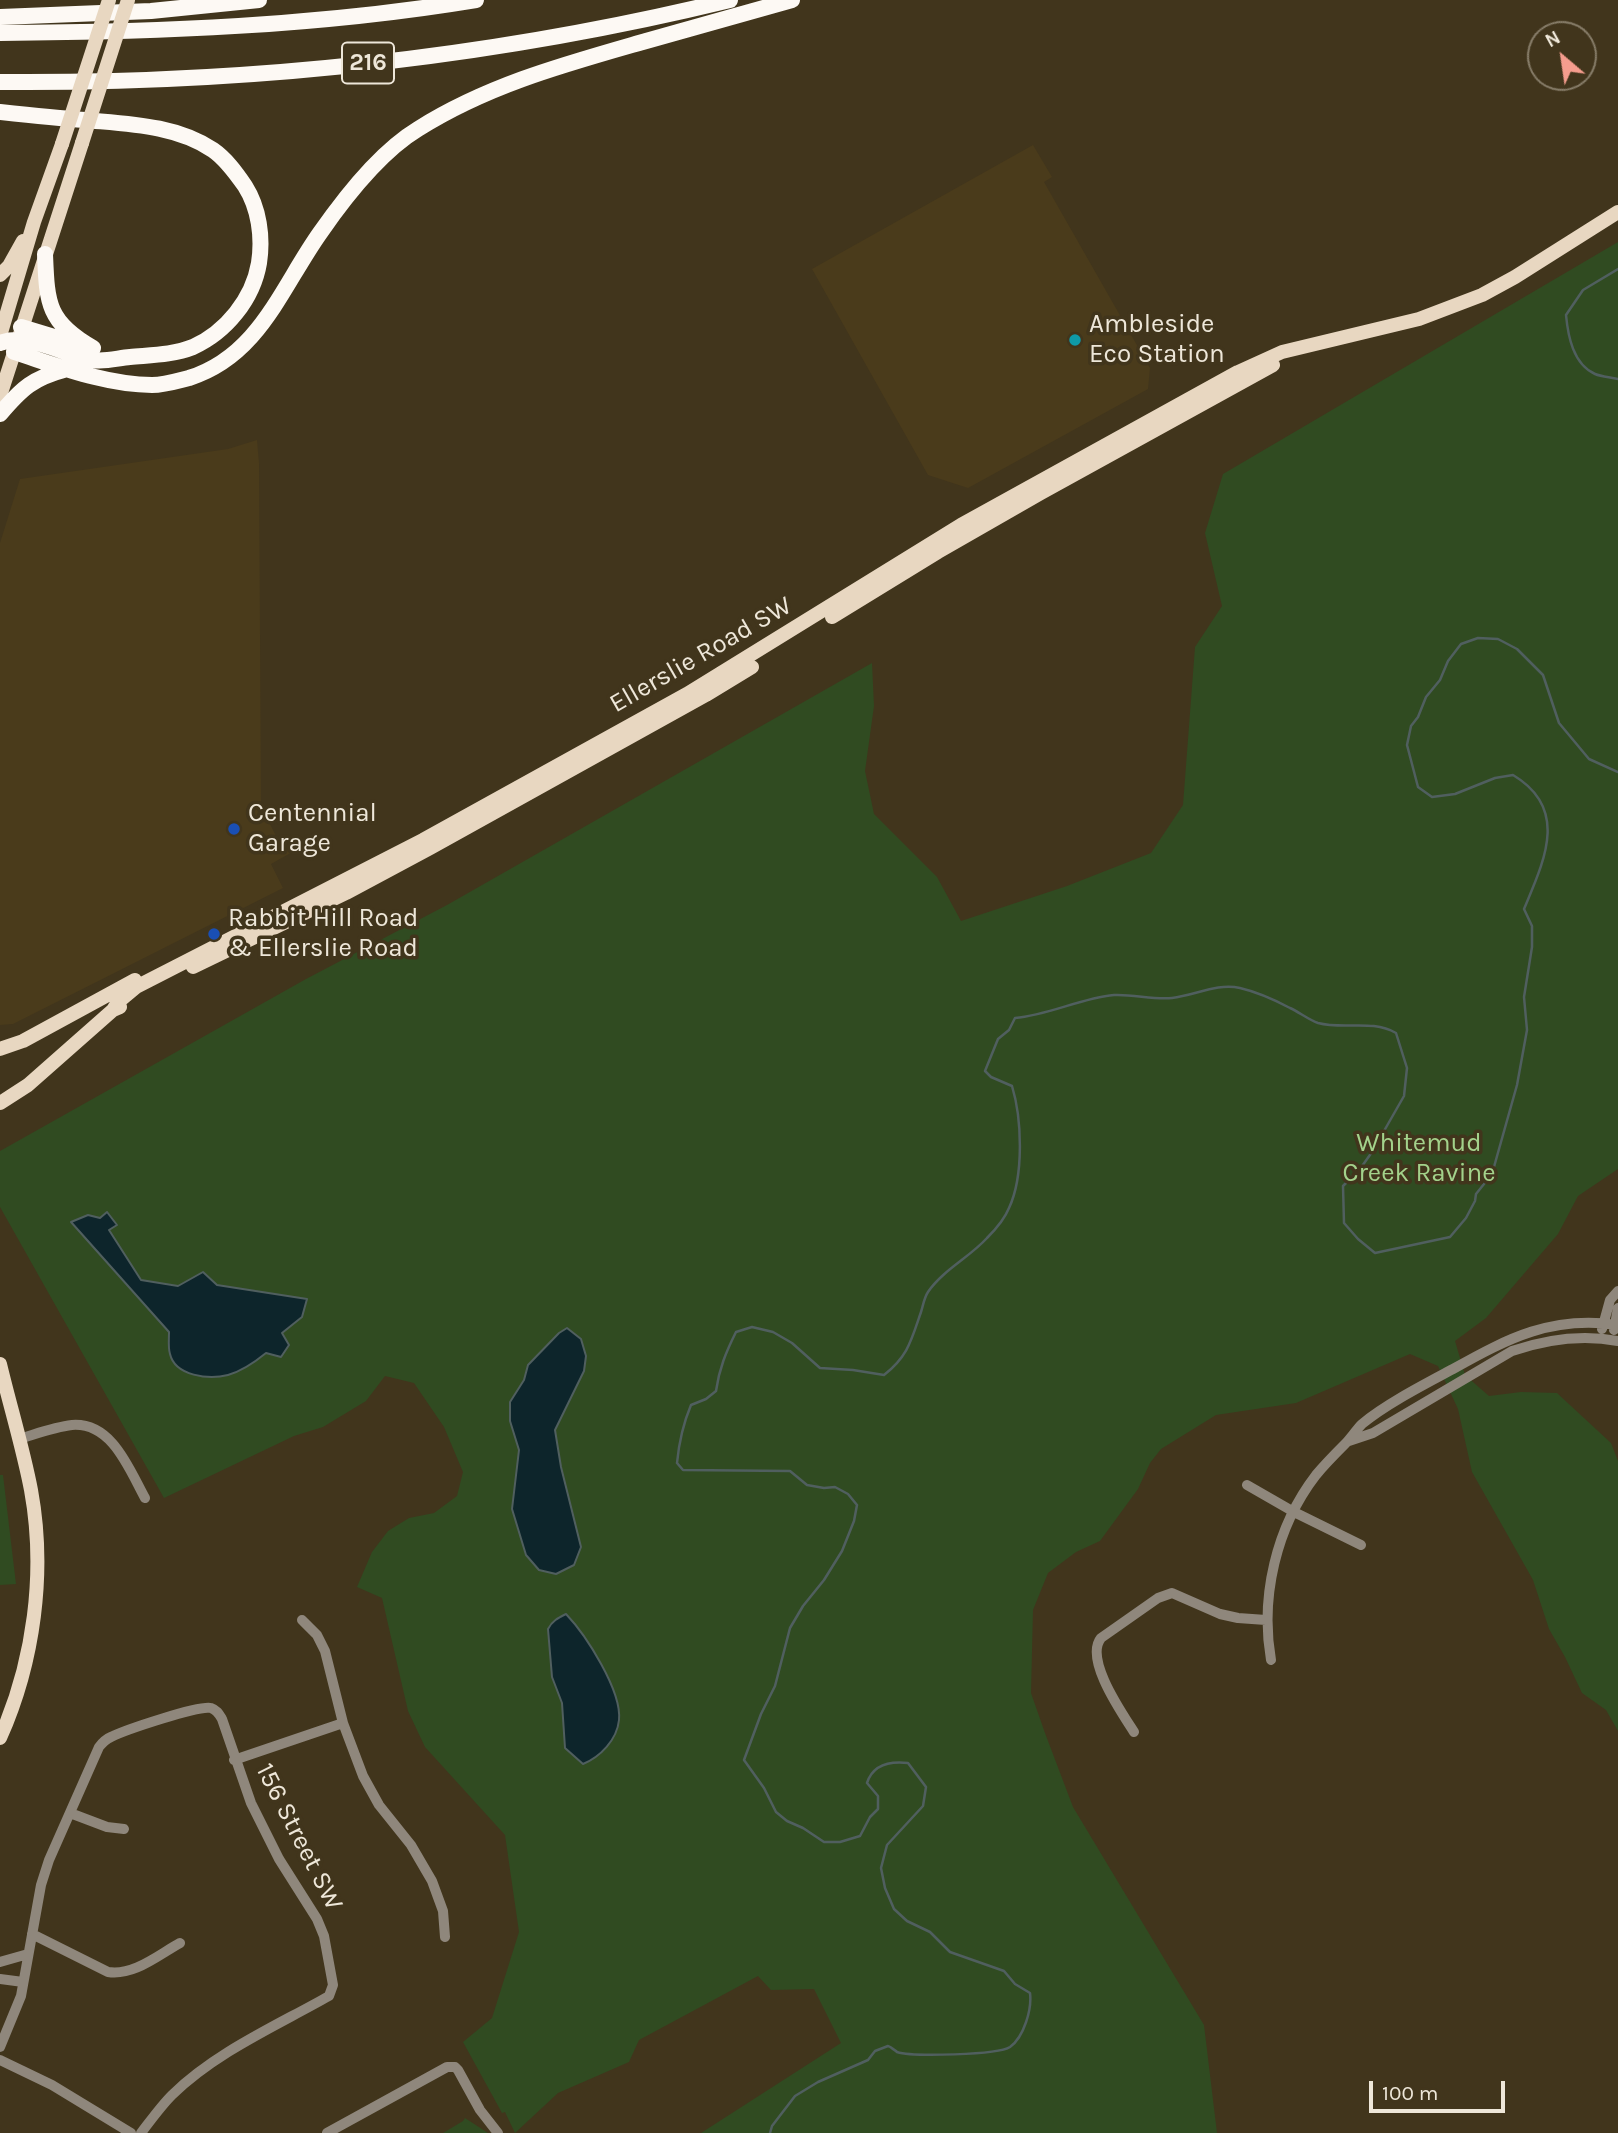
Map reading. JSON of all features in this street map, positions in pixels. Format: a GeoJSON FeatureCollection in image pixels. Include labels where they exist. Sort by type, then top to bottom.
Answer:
{"type":"FeatureCollection","features":[{"type":"Feature","properties":{"kind":"highway"},"geometry":{"type":"LineString","coordinates":[[0,17],[151,11],[259,0]]}},
{"type":"Feature","properties":{"kind":"highway","name":"216"},"geometry":{"type":"LineString","coordinates":[[0,33],[149,31],[361,16],[476,0]]}},
{"type":"Feature","properties":{"kind":"highway","name":"216"},"geometry":{"type":"LineString","coordinates":[[0,82],[155,80],[356,65],[539,39],[730,0]]}},
{"type":"Feature","properties":{"kind":"highway"},"geometry":{"type":"LineString","coordinates":[[6,334],[67,369],[120,382],[155,385],[176,382],[212,369],[239,352],[264,322],[320,233],[343,202],[379,161],[415,131],[471,99],[522,78],[792,0]]}},
{"type":"Feature","properties":{"kind":"highway"},"geometry":{"type":"LineString","coordinates":[[0,112],[174,132],[213,150],[236,172],[248,190],[259,226],[260,255],[253,285],[234,316],[211,337],[192,347],[154,356],[94,360],[6,334]]}},
{"type":"Feature","properties":{"kind":"highway"},"geometry":{"type":"LineString","coordinates":[[45,254],[50,304],[57,318],[71,336],[93,348]]}},
{"type":"Feature","properties":{"kind":"highway"},"geometry":{"type":"LineString","coordinates":[[6,334],[93,348],[127,357]]}},
{"type":"Feature","properties":{"kind":"highway"},"geometry":{"type":"LineString","coordinates":[[0,414],[16,395],[33,381],[67,369]]}},
{"type":"Feature","properties":{"kind":"main road"},"geometry":{"type":"LineString","coordinates":[[0,396],[6,334],[34,222],[109,0]]}},
{"type":"Feature","properties":{"kind":"main road"},"geometry":{"type":"LineString","coordinates":[[6,334],[45,254],[128,0]]}},
{"type":"Feature","properties":{"kind":"main road","name":"Ellerslie Road SW"},"geometry":{"type":"LineString","coordinates":[[113,1010],[118,1002],[136,987],[423,840],[687,694],[961,525],[1229,377],[1266,358],[1419,319],[1482,295],[1516,277],[1618,212]]}},
{"type":"Feature","properties":{"kind":"main road"},"geometry":{"type":"LineString","coordinates":[[0,275],[9,266],[34,222]]}},
{"type":"Feature","properties":{"kind":"main road","name":"Ellerslie Road SW"},"geometry":{"type":"LineString","coordinates":[[0,1102],[28,1085],[60,1059],[113,1010],[143,992],[346,893],[617,745],[706,695],[993,521],[1252,376],[1315,345]]}},
{"type":"Feature","properties":{"kind":"main road"},"geometry":{"type":"LineString","coordinates":[[0,1049],[23,1041],[162,965],[213,946]]}},
{"type":"Feature","properties":{"kind":"main road"},"geometry":{"type":"LineString","coordinates":[[0,1364],[31,1490],[36,1588],[27,1655],[17,1694],[0,1738]]}},
{"type":"Feature","properties":{"kind":"street"},"geometry":{"type":"LineString","coordinates":[[1348,1442],[1373,1433],[1512,1351],[1553,1340],[1610,1340],[1610,1300],[1618,1291]]}},
{"type":"Feature","properties":{"kind":"street"},"geometry":{"type":"LineString","coordinates":[[1612,1324],[1618,1308]]}},
{"type":"Feature","properties":{"kind":"street"},"geometry":{"type":"LineString","coordinates":[[1271,1660],[1266,1620],[1275,1560],[1294,1511],[1317,1474],[1362,1425],[1386,1408],[1500,1343],[1560,1324],[1612,1324]]}},
{"type":"Feature","properties":{"kind":"street"},"geometry":{"type":"LineString","coordinates":[[19,1439],[74,1425],[89,1426],[100,1431],[112,1442],[145,1497]]}},
{"type":"Feature","properties":{"kind":"street"},"geometry":{"type":"LineString","coordinates":[[1247,1485],[1361,1545]]}},
{"type":"Feature","properties":{"kind":"street"},"geometry":{"type":"LineString","coordinates":[[1134,1732],[1102,1675],[1096,1651],[1101,1638],[1158,1598],[1172,1593],[1220,1614],[1266,1620]]}},
{"type":"Feature","properties":{"kind":"street"},"geometry":{"type":"LineString","coordinates":[[302,1619],[317,1635],[326,1651],[343,1723],[371,1793],[411,1845],[432,1881],[443,1911],[445,1937]]}},
{"type":"Feature","properties":{"kind":"street","name":"156 Street SW"},"geometry":{"type":"LineString","coordinates":[[70,1812],[104,1741],[118,1733],[198,1709],[213,1709],[219,1712],[222,1719],[234,1760],[268,1839],[317,1919],[324,1936],[333,1985],[329,1996],[202,2070],[172,2095],[141,2133]]}},
{"type":"Feature","properties":{"kind":"street"},"geometry":{"type":"LineString","coordinates":[[234,1760],[343,1723]]}},
{"type":"Feature","properties":{"kind":"street"},"geometry":{"type":"LineString","coordinates":[[0,2047],[17,2007],[41,1885],[70,1812],[107,1827],[124,1829]]}},
{"type":"Feature","properties":{"kind":"street"},"geometry":{"type":"LineString","coordinates":[[32,1934],[108,1972],[116,1973],[132,1970],[180,1942]]}},
{"type":"Feature","properties":{"kind":"street"},"geometry":{"type":"LineString","coordinates":[[0,1962],[28,1954]]}},
{"type":"Feature","properties":{"kind":"street"},"geometry":{"type":"LineString","coordinates":[[0,1979],[23,1982]]}},
{"type":"Feature","properties":{"kind":"street"},"geometry":{"type":"LineString","coordinates":[[0,2060],[52,2085],[131,2133]]}},
{"type":"Feature","properties":{"kind":"street"},"geometry":{"type":"LineString","coordinates":[[327,2133],[447,2067],[455,2067],[480,2110],[498,2133]]}},
{"type":"Feature","properties":{"kind":"shaded area"},"geometry":{"type":"Polygon","coordinates":[[[1033,145],[1052,177],[1044,182],[1150,368],[1148,389],[968,488],[928,475],[812,269],[1033,145]]]}},
{"type":"Feature","properties":{"kind":"shaded area","name":"Centennial Garage"},"geometry":{"type":"Polygon","coordinates":[[[257,440],[261,806],[281,846],[296,850],[271,864],[283,888],[13,1024],[0,1025],[0,543],[20,479],[228,449],[257,440]]]}},
{"type":"Feature","properties":{"kind":"green space","name":"Whitemud Creek Ravine"},"geometry":{"type":"Polygon","coordinates":[[[1618,242],[1618,1169],[1578,1196],[1558,1234],[1486,1318],[1455,1341],[1465,1375],[1489,1396],[1521,1392],[1557,1393],[1611,1443],[1618,1461],[1618,1731],[1606,1710],[1582,1693],[1549,1629],[1533,1580],[1472,1472],[1458,1409],[1438,1366],[1410,1354],[1296,1403],[1216,1415],[1161,1449],[1150,1463],[1138,1489],[1100,1541],[1076,1552],[1048,1573],[1033,1610],[1031,1693],[1073,1807],[1204,2025],[1217,2133],[701,2133],[841,2043],[814,1989],[771,1990],[758,1976],[639,2040],[629,2062],[558,2093],[515,2133],[463,2042],[492,2018],[519,1932],[505,1835],[425,1747],[408,1711],[382,1598],[357,1587],[372,1552],[388,1531],[409,1518],[434,1513],[457,1496],[463,1472],[444,1427],[414,1383],[385,1376],[366,1401],[323,1427],[294,1436],[164,1498],[0,1207],[0,1151],[306,979],[447,905],[872,663],[874,706],[865,771],[874,814],[937,877],[961,921],[1067,886],[1151,853],[1183,805],[1195,647],[1222,606],[1205,533],[1223,474],[1618,242]]]}},
{"type":"Feature","properties":{"kind":"green space"},"geometry":{"type":"Polygon","coordinates":[[[0,1475],[3,1475],[16,1584],[0,1585],[0,1475]]]}},
{"type":"Feature","properties":{"kind":"green space"},"geometry":{"type":"Polygon","coordinates":[[[465,2118],[488,2133],[443,2133],[465,2118]]]}},
{"type":"Feature","properties":{"kind":"water"},"geometry":{"type":"Polygon","coordinates":[[[107,1212],[117,1225],[109,1230],[141,1280],[178,1286],[203,1272],[217,1285],[307,1299],[302,1317],[282,1333],[289,1345],[281,1357],[266,1353],[243,1369],[212,1377],[194,1375],[178,1367],[170,1354],[169,1332],[71,1222],[88,1215],[100,1218],[107,1212]]]}},
{"type":"Feature","properties":{"kind":"water"},"geometry":{"type":"Polygon","coordinates":[[[567,1328],[581,1339],[586,1356],[584,1371],[555,1430],[561,1467],[581,1547],[574,1565],[556,1574],[539,1570],[526,1555],[512,1509],[519,1450],[510,1421],[510,1402],[524,1380],[528,1365],[567,1328]]]}},
{"type":"Feature","properties":{"kind":"water"},"geometry":{"type":"Polygon","coordinates":[[[566,1614],[601,1664],[615,1694],[618,1708],[618,1727],[611,1741],[596,1757],[583,1764],[565,1748],[562,1703],[552,1677],[548,1629],[553,1622],[566,1614]]]}},
{"type":"Feature","properties":{"kind":"waterway"},"geometry":{"type":"LineString","coordinates":[[1618,269],[1583,290],[1566,315],[1570,340],[1581,364],[1595,374],[1618,379]]}},
{"type":"Feature","properties":{"kind":"waterway"},"geometry":{"type":"LineString","coordinates":[[770,2133],[772,2126],[795,2096],[818,2082],[868,2060],[875,2051],[888,2046],[906,2054],[936,2055],[989,2052],[1010,2047],[1023,2030],[1030,1993],[1015,1984],[1004,1971],[950,1952],[930,1932],[907,1921],[894,1909],[885,1888],[881,1868],[887,1845],[923,1806],[926,1787],[908,1763],[883,1765],[873,1772],[867,1783],[878,1796],[878,1809],[870,1817],[860,1836],[840,1842],[824,1842],[776,1812],[764,1788],[744,1760],[775,1686],[790,1628],[842,1551],[854,1521],[857,1505],[848,1494],[835,1487],[807,1485],[790,1471],[683,1470],[677,1463],[682,1433],[691,1405],[716,1391],[723,1361],[736,1332],[752,1327],[773,1332],[792,1343],[820,1368],[884,1375],[892,1368],[908,1347],[928,1292],[993,1231],[1007,1212],[1014,1195],[1020,1147],[1018,1114],[1012,1086],[991,1077],[985,1071],[998,1039],[1009,1030],[1015,1018],[1114,995],[1165,998],[1181,997],[1215,988],[1240,988],[1272,999],[1318,1023],[1377,1027],[1396,1033],[1407,1068],[1404,1096],[1372,1152],[1343,1186],[1344,1223],[1375,1253],[1450,1237],[1466,1218],[1476,1194],[1492,1174],[1517,1085],[1527,1030],[1524,997],[1532,947],[1532,926],[1524,909],[1544,854],[1547,820],[1542,804],[1531,789],[1513,775],[1495,778],[1455,794],[1432,797],[1418,787],[1407,745],[1411,726],[1426,697],[1440,680],[1448,661],[1461,644],[1478,638],[1498,639],[1517,649],[1543,675],[1559,723],[1589,759],[1618,772]]}},
{"type":"Feature","properties":{"kind":"place","name":"Ambleside Eco Station"},"geometry":{"type":"Point","coordinates":[1075,340]}},
{"type":"Feature","properties":{"kind":"place","name":"Centennial Garage"},"geometry":{"type":"Point","coordinates":[234,829]}},
{"type":"Feature","properties":{"kind":"place","name":"Rabbit Hill Road & Ellerslie Road"},"geometry":{"type":"Point","coordinates":[214,934]}}]}
